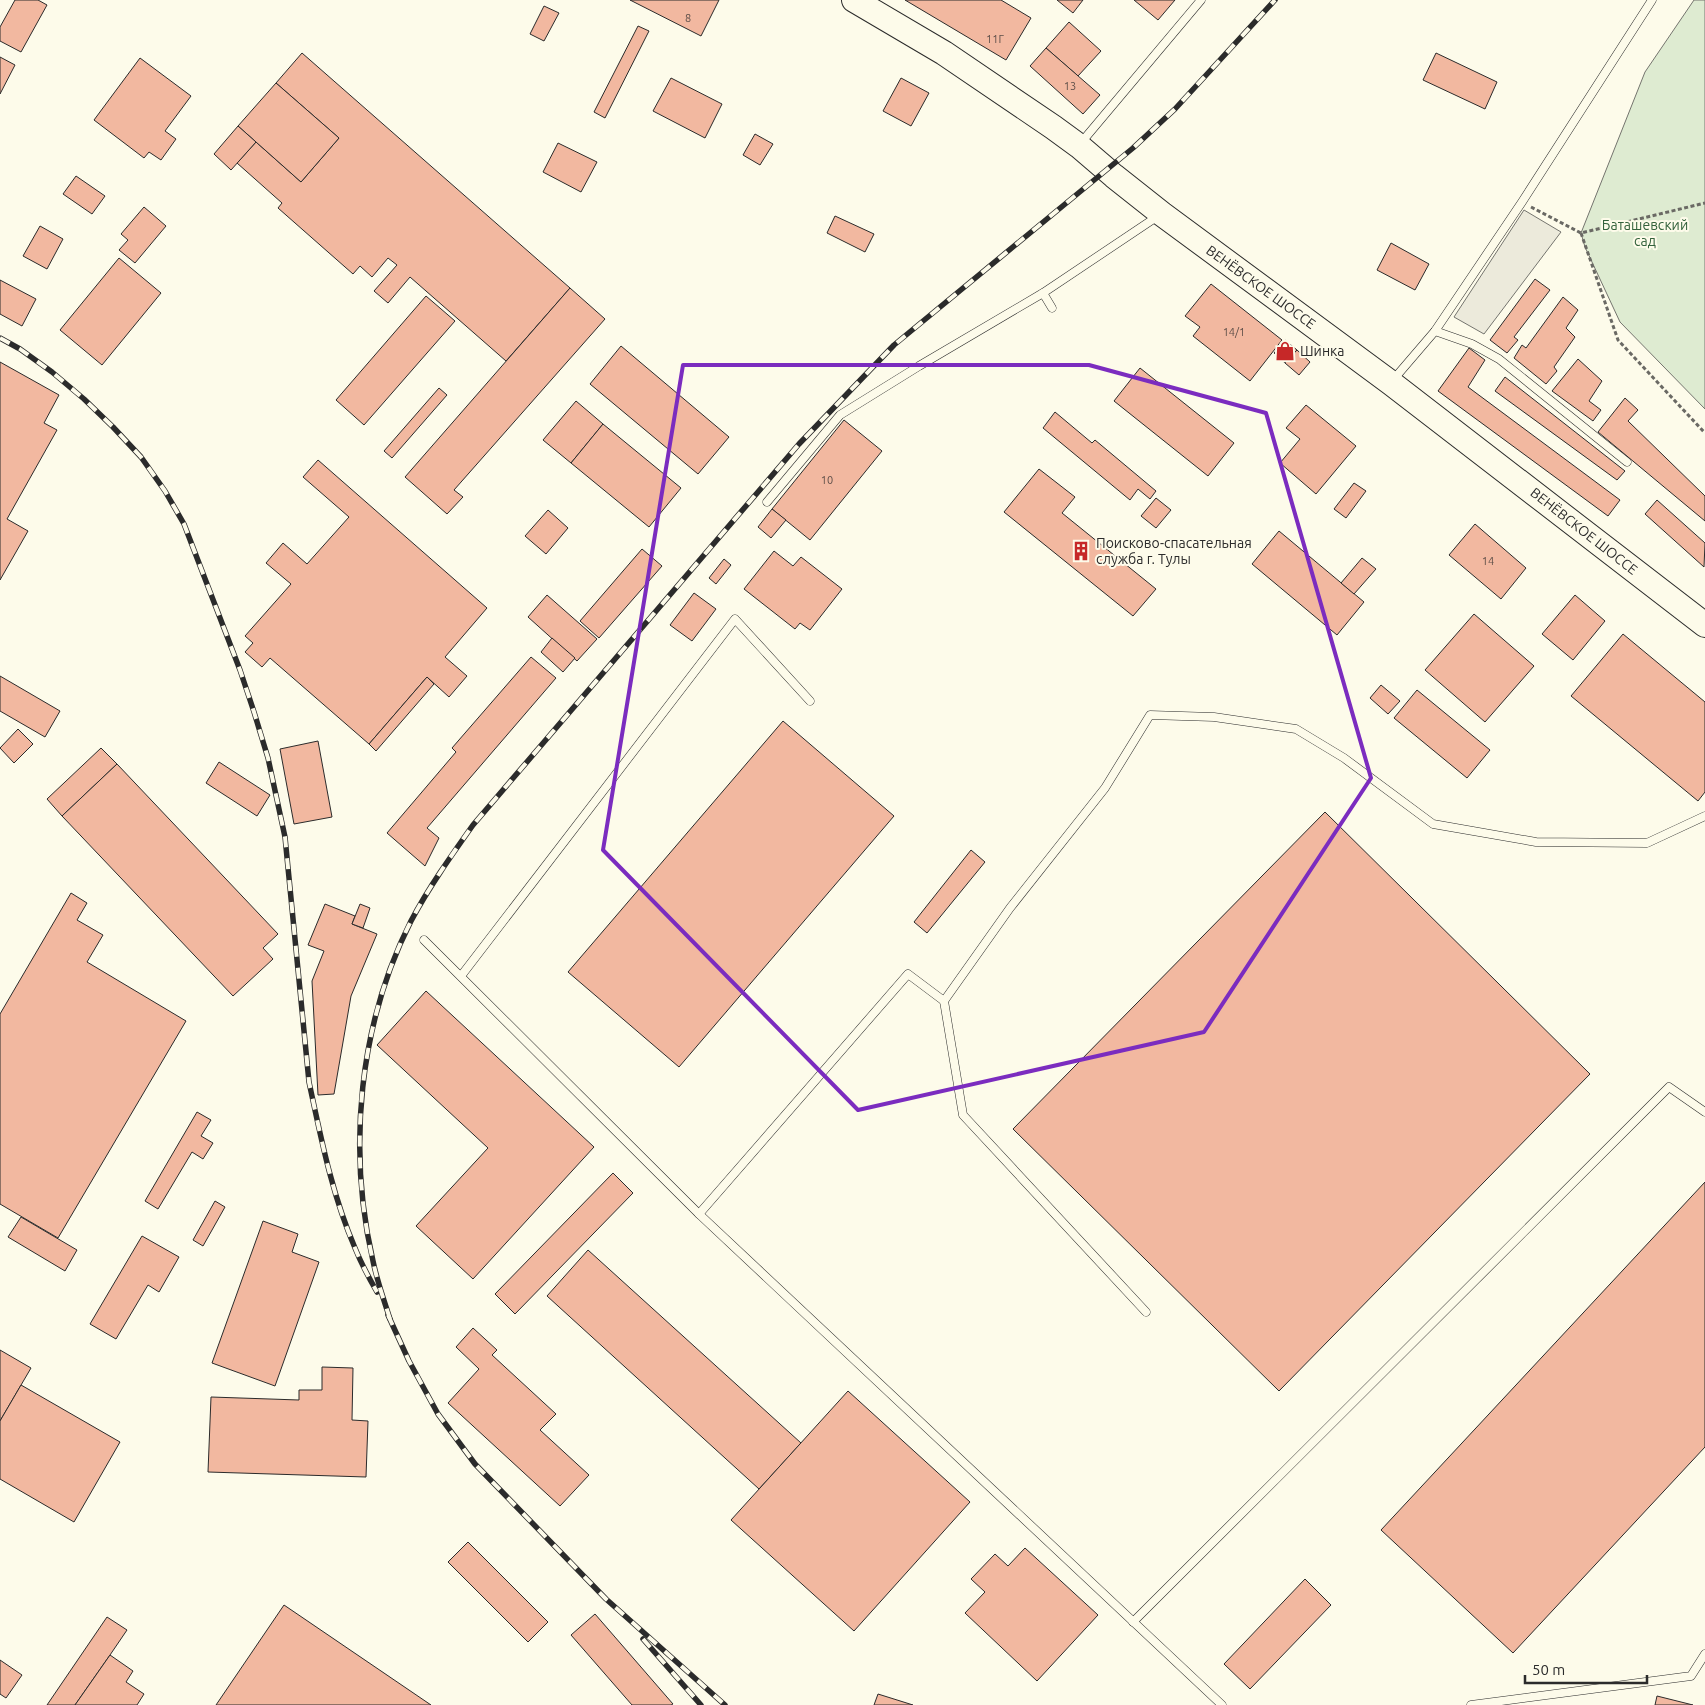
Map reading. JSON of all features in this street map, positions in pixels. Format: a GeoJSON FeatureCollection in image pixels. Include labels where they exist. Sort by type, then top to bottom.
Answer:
{"type":"FeatureCollection","features":[{"type":"Feature","properties":{"kind":"main road","name":"ВЕНЁВСКОЕ ШОССЕ"},"geometry":{"type":"LineString","coordinates":[[854,0],[944,53],[1079,146],[1162,214],[1391,383],[1705,625]]}},
{"type":"Feature","properties":{"kind":"lane"},"geometry":{"type":"LineString","coordinates":[[1079,146],[1201,0]]}},
{"type":"Feature","properties":{"kind":"lane"},"geometry":{"type":"LineString","coordinates":[[1391,383],[1435,331],[1522,202],[1652,0]]}},
{"type":"Feature","properties":{"kind":"lane"},"geometry":{"type":"LineString","coordinates":[[767,502],[840,415],[1043,293],[1162,214]]}},
{"type":"Feature","properties":{"kind":"lane"},"geometry":{"type":"LineString","coordinates":[[1043,293],[1052,308]]}},
{"type":"Feature","properties":{"kind":"lane"},"geometry":{"type":"LineString","coordinates":[[1435,331],[1472,344],[1499,359],[1627,462]]}},
{"type":"Feature","properties":{"kind":"lane"},"geometry":{"type":"LineString","coordinates":[[461,976],[735,619],[810,701]]}},
{"type":"Feature","properties":{"kind":"lane"},"geometry":{"type":"LineString","coordinates":[[944,1002],[1010,908],[1105,788],[1150,715],[1214,717],[1296,729],[1344,758],[1433,824],[1536,842],[1647,843],[1705,816]]}},
{"type":"Feature","properties":{"kind":"lane"},"geometry":{"type":"LineString","coordinates":[[424,940],[699,1214],[1222,1705]]}},
{"type":"Feature","properties":{"kind":"lane"},"geometry":{"type":"LineString","coordinates":[[699,1214],[908,974],[944,1002],[963,1115],[1146,1312]]}},
{"type":"Feature","properties":{"kind":"lane"},"geometry":{"type":"LineString","coordinates":[[1134,1622],[1669,1087],[1705,1112]]}},
{"type":"Feature","properties":{"kind":"lane"},"geometry":{"type":"LineString","coordinates":[[1472,1705],[1691,1676],[1705,1654]]}},
{"type":"Feature","properties":{"kind":"path"},"geometry":{"type":"LineString","coordinates":[[1522,202],[1581,233],[1705,203]]}},
{"type":"Feature","properties":{"kind":"path"},"geometry":{"type":"LineString","coordinates":[[1581,233],[1618,340],[1705,433]]}},
{"type":"Feature","properties":{"kind":"highlighted area"},"geometry":{"type":"Polygon","coordinates":[[[683,365],[1089,365],[1266,413],[1371,778],[1204,1032],[858,1110],[603,850],[683,365]]]}},
{"type":"Feature","properties":{"kind":"green space","name":"Баташевский сад"},"geometry":{"type":"Polygon","coordinates":[[[1694,0],[1705,0],[1705,409],[1620,322],[1585,247],[1581,233],[1645,72],[1694,0]]]}},
{"type":"Feature","properties":{"kind":"shaded area"},"geometry":{"type":"Polygon","coordinates":[[[1524,210],[1561,232],[1484,334],[1454,317],[1524,210]]]}},
{"type":"Feature","properties":{"kind":"building"},"geometry":{"type":"Polygon","coordinates":[[[15,0],[38,0],[47,5],[21,52],[0,41],[0,27],[15,0]]]}},
{"type":"Feature","properties":{"kind":"building"},"geometry":{"type":"Polygon","coordinates":[[[630,0],[719,0],[701,36],[630,0]]]}},
{"type":"Feature","properties":{"kind":"building"},"geometry":{"type":"Polygon","coordinates":[[[905,0],[1001,0],[1031,18],[1006,60],[905,0]]]}},
{"type":"Feature","properties":{"kind":"building"},"geometry":{"type":"Polygon","coordinates":[[[1057,0],[1083,0],[1073,13],[1057,0]]]}},
{"type":"Feature","properties":{"kind":"building"},"geometry":{"type":"Polygon","coordinates":[[[1134,0],[1175,0],[1158,20],[1134,0]]]}},
{"type":"Feature","properties":{"kind":"building"},"geometry":{"type":"Polygon","coordinates":[[[544,6],[559,13],[544,41],[530,34],[544,6]]]}},
{"type":"Feature","properties":{"kind":"building"},"geometry":{"type":"Polygon","coordinates":[[[1069,22],[1101,51],[1078,76],[1046,48],[1069,22]]]}},
{"type":"Feature","properties":{"kind":"building"},"geometry":{"type":"Polygon","coordinates":[[[638,26],[649,31],[605,118],[594,112],[638,26]]]}},
{"type":"Feature","properties":{"kind":"building"},"geometry":{"type":"Polygon","coordinates":[[[1046,48],[1100,95],[1083,114],[1030,66],[1046,48]]]}},
{"type":"Feature","properties":{"kind":"building"},"geometry":{"type":"Polygon","coordinates":[[[302,53],[570,288],[506,361],[410,277],[388,303],[374,291],[397,265],[388,258],[372,277],[360,266],[353,274],[278,208],[282,203],[237,163],[256,142],[301,182],[339,138],[276,83],[302,53]]]}},
{"type":"Feature","properties":{"kind":"building"},"geometry":{"type":"Polygon","coordinates":[[[1436,53],[1497,82],[1485,109],[1423,80],[1436,53]]]}},
{"type":"Feature","properties":{"kind":"building"},"geometry":{"type":"Polygon","coordinates":[[[0,57],[15,65],[0,94],[0,57]]]}},
{"type":"Feature","properties":{"kind":"building"},"geometry":{"type":"Polygon","coordinates":[[[140,58],[191,96],[165,131],[176,139],[161,160],[149,152],[144,158],[94,120],[140,58]]]}},
{"type":"Feature","properties":{"kind":"building"},"geometry":{"type":"Polygon","coordinates":[[[671,78],[722,104],[705,138],[653,111],[671,78]]]}},
{"type":"Feature","properties":{"kind":"building"},"geometry":{"type":"Polygon","coordinates":[[[901,78],[929,93],[911,126],[883,111],[901,78]]]}},
{"type":"Feature","properties":{"kind":"building"},"geometry":{"type":"Polygon","coordinates":[[[276,83],[339,138],[301,182],[238,126],[276,83]]]}},
{"type":"Feature","properties":{"kind":"building"},"geometry":{"type":"Polygon","coordinates":[[[238,126],[256,142],[231,170],[214,154],[238,126]]]}},
{"type":"Feature","properties":{"kind":"building"},"geometry":{"type":"Polygon","coordinates":[[[755,134],[773,144],[760,165],[743,155],[755,134]]]}},
{"type":"Feature","properties":{"kind":"building"},"geometry":{"type":"Polygon","coordinates":[[[558,143],[597,162],[581,192],[543,172],[558,143]]]}},
{"type":"Feature","properties":{"kind":"building"},"geometry":{"type":"Polygon","coordinates":[[[76,176],[105,196],[92,214],[63,194],[76,176]]]}},
{"type":"Feature","properties":{"kind":"building"},"geometry":{"type":"Polygon","coordinates":[[[144,207],[166,226],[135,263],[119,250],[128,240],[121,234],[144,207]]]}},
{"type":"Feature","properties":{"kind":"building"},"geometry":{"type":"Polygon","coordinates":[[[835,216],[874,234],[865,252],[827,233],[835,216]]]}},
{"type":"Feature","properties":{"kind":"building"},"geometry":{"type":"Polygon","coordinates":[[[40,226],[63,239],[47,269],[23,256],[40,226]]]}},
{"type":"Feature","properties":{"kind":"building"},"geometry":{"type":"Polygon","coordinates":[[[1391,243],[1429,264],[1415,290],[1377,270],[1391,243]]]}},
{"type":"Feature","properties":{"kind":"building"},"geometry":{"type":"Polygon","coordinates":[[[119,258],[161,293],[102,365],[60,330],[119,258]]]}},
{"type":"Feature","properties":{"kind":"building"},"geometry":{"type":"Polygon","coordinates":[[[1535,279],[1550,290],[1514,337],[1518,340],[1507,353],[1490,340],[1535,279]]]}},
{"type":"Feature","properties":{"kind":"building"},"geometry":{"type":"Polygon","coordinates":[[[0,280],[36,299],[22,326],[0,314],[0,280]]]}},
{"type":"Feature","properties":{"kind":"building"},"geometry":{"type":"Polygon","coordinates":[[[1211,284],[1282,340],[1250,381],[1193,336],[1200,327],[1185,316],[1211,284]]]}},
{"type":"Feature","properties":{"kind":"building"},"geometry":{"type":"Polygon","coordinates":[[[570,288],[605,319],[454,490],[463,497],[447,514],[405,477],[570,288]]]}},
{"type":"Feature","properties":{"kind":"building"},"geometry":{"type":"Polygon","coordinates":[[[426,296],[455,321],[364,425],[336,400],[426,296]]]}},
{"type":"Feature","properties":{"kind":"building"},"geometry":{"type":"Polygon","coordinates":[[[1563,297],[1578,310],[1566,328],[1575,337],[1554,367],[1557,371],[1546,384],[1514,358],[1522,345],[1526,348],[1563,297]]]}},
{"type":"Feature","properties":{"kind":"building","name":"Шинка"},"geometry":{"type":"Polygon","coordinates":[[[1285,340],[1297,350],[1285,363],[1274,353],[1285,340]]]}},
{"type":"Feature","properties":{"kind":"building"},"geometry":{"type":"Polygon","coordinates":[[[621,346],[729,437],[698,474],[590,384],[621,346]]]}},
{"type":"Feature","properties":{"kind":"building"},"geometry":{"type":"Polygon","coordinates":[[[1469,348],[1485,360],[1468,387],[1620,500],[1608,516],[1438,391],[1469,348]]]}},
{"type":"Feature","properties":{"kind":"building"},"geometry":{"type":"Polygon","coordinates":[[[1297,350],[1310,362],[1299,375],[1285,363],[1297,350]]]}},
{"type":"Feature","properties":{"kind":"building"},"geometry":{"type":"Polygon","coordinates":[[[1578,359],[1602,381],[1589,401],[1601,410],[1593,421],[1552,391],[1578,359]]]}},
{"type":"Feature","properties":{"kind":"building"},"geometry":{"type":"Polygon","coordinates":[[[0,362],[59,395],[44,423],[57,430],[7,519],[28,531],[0,580],[0,362]]]}},
{"type":"Feature","properties":{"kind":"building"},"geometry":{"type":"Polygon","coordinates":[[[1140,368],[1234,443],[1208,476],[1114,401],[1140,368]]]}},
{"type":"Feature","properties":{"kind":"building"},"geometry":{"type":"Polygon","coordinates":[[[1505,377],[1625,471],[1617,480],[1495,391],[1505,377]]]}},
{"type":"Feature","properties":{"kind":"building"},"geometry":{"type":"Polygon","coordinates":[[[439,388],[447,395],[392,458],[384,451],[439,388]]]}},
{"type":"Feature","properties":{"kind":"building"},"geometry":{"type":"Polygon","coordinates":[[[1625,398],[1638,410],[1628,421],[1705,496],[1705,521],[1598,432],[1625,398]]]}},
{"type":"Feature","properties":{"kind":"building"},"geometry":{"type":"Polygon","coordinates":[[[576,401],[603,424],[571,463],[543,440],[576,401]]]}},
{"type":"Feature","properties":{"kind":"building"},"geometry":{"type":"Polygon","coordinates":[[[1306,405],[1356,446],[1316,494],[1280,463],[1300,439],[1286,428],[1306,405]]]}},
{"type":"Feature","properties":{"kind":"building"},"geometry":{"type":"Polygon","coordinates":[[[1055,412],[1092,443],[1095,440],[1156,491],[1150,499],[1138,489],[1130,500],[1043,428],[1055,412]]]}},
{"type":"Feature","properties":{"kind":"building"},"geometry":{"type":"Polygon","coordinates":[[[844,420],[882,451],[810,540],[772,509],[844,420]]]}},
{"type":"Feature","properties":{"kind":"building"},"geometry":{"type":"Polygon","coordinates":[[[603,424],[681,488],[649,527],[571,463],[603,424]]]}},
{"type":"Feature","properties":{"kind":"building"},"geometry":{"type":"Polygon","coordinates":[[[318,460],[487,608],[445,657],[467,676],[449,697],[427,677],[369,744],[270,658],[262,667],[245,652],[253,643],[245,636],[291,584],[266,563],[283,543],[307,564],[349,517],[303,477],[318,460]]]}},
{"type":"Feature","properties":{"kind":"building","name":"Поисково-спасательная служба г. Тулы"},"geometry":{"type":"Polygon","coordinates":[[[1039,469],[1075,497],[1062,513],[1156,589],[1133,616],[1004,512],[1039,469]]]}},
{"type":"Feature","properties":{"kind":"building"},"geometry":{"type":"Polygon","coordinates":[[[1354,483],[1366,491],[1346,518],[1334,509],[1354,483]]]}},
{"type":"Feature","properties":{"kind":"building"},"geometry":{"type":"Polygon","coordinates":[[[1156,498],[1171,510],[1156,528],[1141,516],[1156,498]]]}},
{"type":"Feature","properties":{"kind":"building"},"geometry":{"type":"Polygon","coordinates":[[[1657,500],[1705,543],[1704,567],[1645,514],[1657,500]]]}},
{"type":"Feature","properties":{"kind":"building"},"geometry":{"type":"Polygon","coordinates":[[[772,509],[786,520],[771,538],[758,527],[772,509]]]}},
{"type":"Feature","properties":{"kind":"building"},"geometry":{"type":"Polygon","coordinates":[[[548,510],[568,528],[546,554],[525,536],[548,510]]]}},
{"type":"Feature","properties":{"kind":"building"},"geometry":{"type":"Polygon","coordinates":[[[1475,524],[1526,568],[1501,599],[1449,555],[1475,524]]]}},
{"type":"Feature","properties":{"kind":"building"},"geometry":{"type":"Polygon","coordinates":[[[1279,531],[1364,602],[1337,635],[1252,564],[1279,531]]]}},
{"type":"Feature","properties":{"kind":"building"},"geometry":{"type":"Polygon","coordinates":[[[642,549],[662,566],[599,638],[580,621],[642,549]]]}},
{"type":"Feature","properties":{"kind":"building"},"geometry":{"type":"Polygon","coordinates":[[[774,551],[793,566],[801,557],[842,589],[810,630],[800,623],[795,629],[744,589],[774,551]]]}},
{"type":"Feature","properties":{"kind":"building"},"geometry":{"type":"Polygon","coordinates":[[[1362,558],[1376,569],[1354,594],[1341,583],[1362,558]]]}},
{"type":"Feature","properties":{"kind":"building"},"geometry":{"type":"Polygon","coordinates":[[[724,559],[731,565],[716,584],[709,578],[724,559]]]}},
{"type":"Feature","properties":{"kind":"building"},"geometry":{"type":"Polygon","coordinates":[[[694,593],[716,609],[692,641],[670,625],[694,593]]]}},
{"type":"Feature","properties":{"kind":"building"},"geometry":{"type":"Polygon","coordinates":[[[547,595],[597,639],[577,661],[528,617],[547,595]]]}},
{"type":"Feature","properties":{"kind":"building"},"geometry":{"type":"Polygon","coordinates":[[[1575,595],[1605,621],[1573,660],[1542,634],[1575,595]]]}},
{"type":"Feature","properties":{"kind":"building"},"geometry":{"type":"Polygon","coordinates":[[[1474,614],[1534,666],[1485,722],[1425,670],[1474,614]]]}},
{"type":"Feature","properties":{"kind":"building"},"geometry":{"type":"Polygon","coordinates":[[[1623,634],[1705,702],[1705,792],[1698,801],[1571,696],[1623,634]]]}},
{"type":"Feature","properties":{"kind":"building"},"geometry":{"type":"Polygon","coordinates":[[[552,638],[575,658],[563,672],[541,652],[552,638]]]}},
{"type":"Feature","properties":{"kind":"building"},"geometry":{"type":"Polygon","coordinates":[[[531,657],[556,678],[427,828],[439,838],[425,866],[387,833],[456,752],[452,748],[531,657]]]}},
{"type":"Feature","properties":{"kind":"building"},"geometry":{"type":"Polygon","coordinates":[[[0,676],[60,711],[45,737],[0,711],[0,676]]]}},
{"type":"Feature","properties":{"kind":"building"},"geometry":{"type":"Polygon","coordinates":[[[427,677],[434,684],[376,751],[369,744],[427,677]]]}},
{"type":"Feature","properties":{"kind":"building"},"geometry":{"type":"Polygon","coordinates":[[[1381,685],[1400,701],[1388,714],[1370,698],[1381,685]]]}},
{"type":"Feature","properties":{"kind":"building"},"geometry":{"type":"Polygon","coordinates":[[[1417,690],[1490,750],[1467,778],[1394,718],[1417,690]]]}},
{"type":"Feature","properties":{"kind":"building"},"geometry":{"type":"Polygon","coordinates":[[[783,721],[894,816],[679,1067],[568,972],[783,721]]]}},
{"type":"Feature","properties":{"kind":"building"},"geometry":{"type":"Polygon","coordinates":[[[18,729],[33,744],[14,763],[0,748],[18,729]]]}},
{"type":"Feature","properties":{"kind":"building"},"geometry":{"type":"Polygon","coordinates":[[[318,741],[332,817],[294,824],[280,749],[318,741]]]}},
{"type":"Feature","properties":{"kind":"building"},"geometry":{"type":"Polygon","coordinates":[[[101,748],[117,764],[62,816],[47,799],[101,748]]]}},
{"type":"Feature","properties":{"kind":"building"},"geometry":{"type":"Polygon","coordinates":[[[219,762],[270,795],[257,816],[206,783],[219,762]]]}},
{"type":"Feature","properties":{"kind":"building"},"geometry":{"type":"Polygon","coordinates":[[[117,764],[278,934],[263,948],[273,959],[233,996],[62,816],[117,764]]]}},
{"type":"Feature","properties":{"kind":"building"},"geometry":{"type":"Polygon","coordinates":[[[1325,812],[1590,1074],[1279,1391],[1013,1129],[1325,812]]]}},
{"type":"Feature","properties":{"kind":"building"},"geometry":{"type":"Polygon","coordinates":[[[971,850],[985,862],[927,933],[914,922],[971,850]]]}},
{"type":"Feature","properties":{"kind":"building"},"geometry":{"type":"Polygon","coordinates":[[[71,893],[87,903],[77,920],[103,935],[87,962],[186,1021],[58,1238],[0,1204],[0,1014],[71,893]]]}},
{"type":"Feature","properties":{"kind":"building"},"geometry":{"type":"Polygon","coordinates":[[[325,904],[355,916],[352,924],[377,934],[351,996],[334,1094],[318,1095],[312,981],[324,951],[308,945],[325,904]]]}},
{"type":"Feature","properties":{"kind":"building"},"geometry":{"type":"Polygon","coordinates":[[[360,904],[370,908],[363,928],[352,924],[360,904]]]}},
{"type":"Feature","properties":{"kind":"building"},"geometry":{"type":"Polygon","coordinates":[[[426,991],[594,1147],[473,1279],[416,1226],[488,1148],[377,1045],[426,991]]]}},
{"type":"Feature","properties":{"kind":"building"},"geometry":{"type":"Polygon","coordinates":[[[197,1112],[211,1120],[201,1136],[213,1143],[203,1159],[192,1152],[158,1209],[145,1201],[197,1112]]]}},
{"type":"Feature","properties":{"kind":"building"},"geometry":{"type":"Polygon","coordinates":[[[613,1173],[633,1193],[515,1314],[495,1294],[613,1173]]]}},
{"type":"Feature","properties":{"kind":"building"},"geometry":{"type":"Polygon","coordinates":[[[1705,1182],[1705,1447],[1513,1653],[1381,1530],[1705,1182]]]}},
{"type":"Feature","properties":{"kind":"building"},"geometry":{"type":"Polygon","coordinates":[[[215,1201],[225,1207],[203,1246],[193,1240],[215,1201]]]}},
{"type":"Feature","properties":{"kind":"building"},"geometry":{"type":"Polygon","coordinates":[[[21,1217],[77,1250],[65,1271],[8,1237],[21,1217]]]}},
{"type":"Feature","properties":{"kind":"building"},"geometry":{"type":"Polygon","coordinates":[[[263,1221],[298,1234],[292,1252],[319,1262],[275,1386],[212,1363],[263,1221]]]}},
{"type":"Feature","properties":{"kind":"building"},"geometry":{"type":"Polygon","coordinates":[[[142,1236],[179,1257],[159,1292],[148,1285],[116,1339],[90,1324],[142,1236]]]}},
{"type":"Feature","properties":{"kind":"building"},"geometry":{"type":"Polygon","coordinates":[[[588,1250],[801,1443],[759,1489],[547,1296],[588,1250]]]}},
{"type":"Feature","properties":{"kind":"building"},"geometry":{"type":"Polygon","coordinates":[[[473,1328],[497,1350],[492,1355],[556,1414],[540,1430],[589,1475],[560,1506],[448,1403],[479,1369],[456,1347],[473,1328]]]}},
{"type":"Feature","properties":{"kind":"building"},"geometry":{"type":"Polygon","coordinates":[[[0,1350],[31,1368],[0,1421],[0,1350]]]}},
{"type":"Feature","properties":{"kind":"building"},"geometry":{"type":"Polygon","coordinates":[[[322,1367],[353,1368],[352,1420],[368,1421],[366,1477],[208,1472],[211,1397],[299,1400],[299,1390],[322,1390],[322,1367]]]}},
{"type":"Feature","properties":{"kind":"building"},"geometry":{"type":"Polygon","coordinates":[[[21,1385],[120,1442],[74,1522],[0,1479],[0,1421],[21,1385]]]}},
{"type":"Feature","properties":{"kind":"building"},"geometry":{"type":"Polygon","coordinates":[[[848,1391],[970,1502],[854,1631],[731,1520],[848,1391]]]}},
{"type":"Feature","properties":{"kind":"building"},"geometry":{"type":"Polygon","coordinates":[[[468,1542],[548,1622],[528,1642],[448,1562],[468,1542]]]}},
{"type":"Feature","properties":{"kind":"building"},"geometry":{"type":"Polygon","coordinates":[[[1025,1548],[1098,1615],[1037,1681],[965,1613],[985,1592],[971,1579],[995,1554],[1008,1566],[1025,1548]]]}},
{"type":"Feature","properties":{"kind":"building"},"geometry":{"type":"Polygon","coordinates":[[[1305,1579],[1331,1605],[1250,1689],[1224,1664],[1305,1579]]]}},
{"type":"Feature","properties":{"kind":"building"},"geometry":{"type":"Polygon","coordinates":[[[284,1605],[431,1705],[216,1705],[284,1605]]]}},
{"type":"Feature","properties":{"kind":"building"},"geometry":{"type":"Polygon","coordinates":[[[595,1614],[673,1704],[632,1705],[571,1635],[595,1614]]]}},
{"type":"Feature","properties":{"kind":"building"},"geometry":{"type":"Polygon","coordinates":[[[107,1617],[127,1630],[110,1655],[75,1705],[47,1705],[107,1617]]]}},
{"type":"Feature","properties":{"kind":"building"},"geometry":{"type":"Polygon","coordinates":[[[110,1655],[133,1671],[126,1682],[144,1694],[137,1705],[75,1705],[110,1655]]]}},
{"type":"Feature","properties":{"kind":"building"},"geometry":{"type":"Polygon","coordinates":[[[0,1660],[22,1675],[6,1698],[0,1694],[0,1660]]]}},
{"type":"Feature","properties":{"kind":"building"},"geometry":{"type":"Polygon","coordinates":[[[878,1694],[913,1705],[874,1705],[878,1694]]]}},
{"type":"Feature","properties":{"kind":"building"},"geometry":{"type":"Polygon","coordinates":[[[1657,1696],[1693,1705],[1655,1705],[1657,1696]]]}},
{"type":"Feature","properties":{"kind":"railway"},"geometry":{"type":"LineString","coordinates":[[390,1319],[375,1268],[365,1218],[361,1175],[360,1131],[363,1087],[369,1044],[379,1002],[393,961],[411,921],[441,872],[473,825],[799,444],[894,345],[1133,148],[1175,109],[1275,0]]}},
{"type":"Feature","properties":{"kind":"railway"},"geometry":{"type":"LineString","coordinates":[[0,338],[20,349],[52,372],[113,427],[141,457],[165,491],[184,524],[240,670],[268,758],[285,837],[309,1082],[328,1166],[340,1208],[357,1254],[377,1292]]}},
{"type":"Feature","properties":{"kind":"railway"},"geometry":{"type":"LineString","coordinates":[[388,1315],[409,1361],[438,1414],[475,1464],[606,1599],[725,1705]]}},
{"type":"Feature","properties":{"kind":"railway"},"geometry":{"type":"LineString","coordinates":[[643,1639],[701,1705]]}},
{"type":"Feature","properties":{"kind":"place","name":"Шинка"},"geometry":{"type":"Point","coordinates":[1285,351]}},
{"type":"Feature","properties":{"kind":"place","name":"Поисково-спасательная служба г. Тулы"},"geometry":{"type":"Point","coordinates":[1081,551]}}]}
